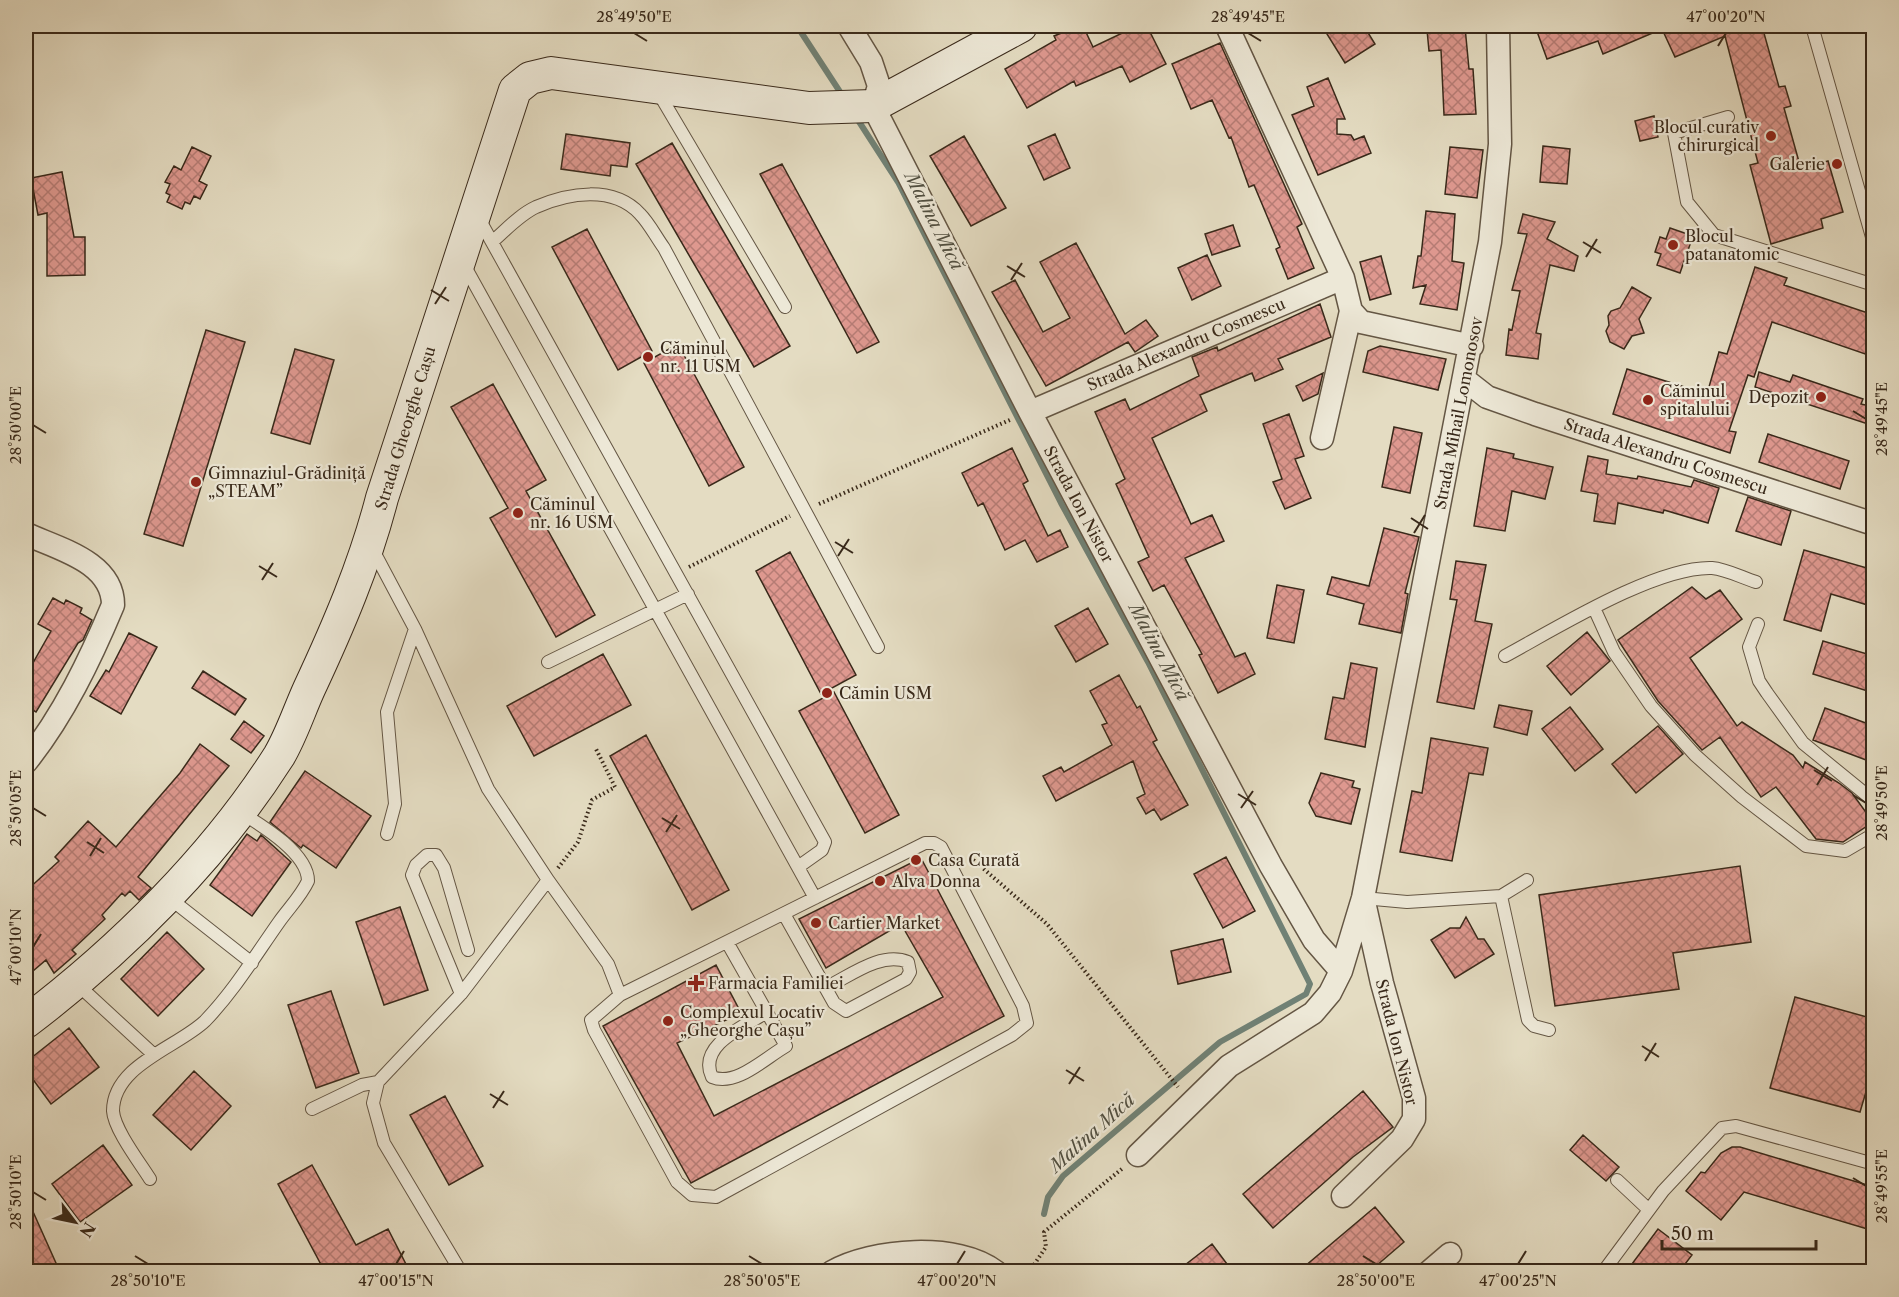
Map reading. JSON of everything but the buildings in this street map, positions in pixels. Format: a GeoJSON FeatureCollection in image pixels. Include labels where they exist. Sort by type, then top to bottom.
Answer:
{"type":"FeatureCollection","features":[{"type":"Feature","properties":{"kind":"street"},"geometry":{"type":"LineString","coordinates":[[849,26],[871,62],[879,86],[873,106]]}},
{"type":"Feature","properties":{"kind":"street"},"geometry":{"type":"LineString","coordinates":[[873,106],[1021,26]]}},
{"type":"Feature","properties":{"kind":"street"},"geometry":{"type":"LineString","coordinates":[[1227,26],[1343,278],[1351,311],[1322,438]]}},
{"type":"Feature","properties":{"kind":"street","name":"Strada Mihail Lomonosov"},"geometry":{"type":"LineString","coordinates":[[1138,1155],[1229,1066],[1313,1013],[1330,993],[1341,971],[1363,898],[1472,346],[1490,242],[1498,165],[1498,26]]}},
{"type":"Feature","properties":{"kind":"street","name":"Strada Gheorghe Cașu"},"geometry":{"type":"LineString","coordinates":[[26,1022],[76,983],[167,896],[239,811],[280,754],[370,544],[382,498],[515,90],[530,78],[551,73],[809,108],[873,106]]}},
{"type":"Feature","properties":{"kind":"street","name":"Strada Ion Nistor"},"geometry":{"type":"LineString","coordinates":[[873,106],[1030,412],[1272,866],[1314,940],[1341,971]]}},
{"type":"Feature","properties":{"kind":"street","name":"Strada Alexandru Cosmescu"},"geometry":{"type":"LineString","coordinates":[[1030,412],[1343,278]]}},
{"type":"Feature","properties":{"kind":"street"},"geometry":{"type":"LineString","coordinates":[[1351,311],[1361,322],[1472,346]]}},
{"type":"Feature","properties":{"kind":"street","name":"Strada Alexandru Cosmescu"},"geometry":{"type":"LineString","coordinates":[[1464,379],[1486,397],[1874,524]]}},
{"type":"Feature","properties":{"kind":"street"},"geometry":{"type":"LineString","coordinates":[[26,534],[93,565],[104,575],[113,590],[113,605],[67,700],[42,742],[26,762]]}},
{"type":"Feature","properties":{"kind":"street","name":"Strada Ion Nistor"},"geometry":{"type":"LineString","coordinates":[[1343,1196],[1402,1139],[1414,1119],[1414,1098],[1382,983],[1363,898]]}},
{"type":"Feature","properties":{"kind":"street"},"geometry":{"type":"LineString","coordinates":[[832,1272],[843,1265],[868,1258],[916,1253],[958,1256],[979,1262],[996,1272]]}},
{"type":"Feature","properties":{"kind":"street"},"geometry":{"type":"LineString","coordinates":[[1429,1272],[1450,1254]]}},
{"type":"Feature","properties":{"kind":"lane"},"geometry":{"type":"LineString","coordinates":[[1812,26],[1871,226],[1874,244]]}},
{"type":"Feature","properties":{"kind":"lane"},"geometry":{"type":"LineString","coordinates":[[655,86],[785,307]]}},
{"type":"Feature","properties":{"kind":"lane"},"geometry":{"type":"LineString","coordinates":[[1728,117],[1674,133],[1687,202],[1714,235],[1874,285]]}},
{"type":"Feature","properties":{"kind":"lane"},"geometry":{"type":"LineString","coordinates":[[492,242],[534,208],[569,196],[596,194],[618,199],[640,213],[664,248],[878,647]]}},
{"type":"Feature","properties":{"kind":"lane"},"geometry":{"type":"LineString","coordinates":[[475,211],[825,842],[822,850],[798,867]]}},
{"type":"Feature","properties":{"kind":"lane"},"geometry":{"type":"LineString","coordinates":[[460,256],[815,898]]}},
{"type":"Feature","properties":{"kind":"lane"},"geometry":{"type":"LineString","coordinates":[[370,544],[416,629],[488,789],[548,880],[608,964],[620,995]]}},
{"type":"Feature","properties":{"kind":"lane"},"geometry":{"type":"LineString","coordinates":[[1505,656],[1594,608],[1677,574],[1713,568],[1756,582]]}},
{"type":"Feature","properties":{"kind":"lane"},"geometry":{"type":"LineString","coordinates":[[548,662],[688,594]]}},
{"type":"Feature","properties":{"kind":"lane"},"geometry":{"type":"LineString","coordinates":[[1594,608],[1614,652],[1651,706],[1695,755],[1742,797],[1806,846],[1845,851],[1874,834]]}},
{"type":"Feature","properties":{"kind":"lane"},"geometry":{"type":"LineString","coordinates":[[1758,624],[1749,647],[1759,681],[1803,743],[1874,801]]}},
{"type":"Feature","properties":{"kind":"lane"},"geometry":{"type":"LineString","coordinates":[[387,834],[395,804],[387,712],[416,629]]}},
{"type":"Feature","properties":{"kind":"lane"},"geometry":{"type":"LineString","coordinates":[[150,1179],[117,1125],[113,1112],[117,1094],[129,1076],[153,1054],[203,1022],[252,963],[305,887],[308,874],[282,840],[239,811]]}},
{"type":"Feature","properties":{"kind":"lane"},"geometry":{"type":"LineString","coordinates":[[925,843],[934,843],[941,847],[1023,1006],[1027,1023],[1012,1035],[716,1197],[692,1195],[677,1182],[594,1030],[591,1020],[620,995],[784,914],[925,843]]}},
{"type":"Feature","properties":{"kind":"lane"},"geometry":{"type":"LineString","coordinates":[[461,994],[412,875],[416,865],[427,855],[436,855],[444,868],[468,950]]}},
{"type":"Feature","properties":{"kind":"lane"},"geometry":{"type":"LineString","coordinates":[[461,1272],[384,1143],[373,1103],[378,1082],[461,994],[548,880]]}},
{"type":"Feature","properties":{"kind":"lane"},"geometry":{"type":"LineString","coordinates":[[1363,898],[1407,903],[1501,896],[1527,880]]}},
{"type":"Feature","properties":{"kind":"lane"},"geometry":{"type":"LineString","coordinates":[[167,896],[252,963]]}},
{"type":"Feature","properties":{"kind":"lane"},"geometry":{"type":"LineString","coordinates":[[1501,896],[1528,1020],[1534,1026],[1549,1030]]}},
{"type":"Feature","properties":{"kind":"lane"},"geometry":{"type":"LineString","coordinates":[[784,914],[827,987],[834,1004],[846,1011],[906,979],[910,972],[908,962],[899,958],[882,960],[827,987]]}},
{"type":"Feature","properties":{"kind":"lane"},"geometry":{"type":"LineString","coordinates":[[727,942],[767,1012],[786,1046],[739,1075],[722,1081],[712,1077],[707,1068],[718,1043],[767,1012]]}},
{"type":"Feature","properties":{"kind":"lane"},"geometry":{"type":"LineString","coordinates":[[76,983],[153,1054]]}},
{"type":"Feature","properties":{"kind":"lane"},"geometry":{"type":"LineString","coordinates":[[312,1109],[362,1085],[378,1082]]}},
{"type":"Feature","properties":{"kind":"lane"},"geometry":{"type":"LineString","coordinates":[[1603,1272],[1649,1210],[1717,1132],[1730,1126],[1874,1164]]}},
{"type":"Feature","properties":{"kind":"lane"},"geometry":{"type":"LineString","coordinates":[[1617,1180],[1649,1210]]}},
{"type":"Feature","properties":{"kind":"path"},"geometry":{"type":"LineString","coordinates":[[677,573],[803,509],[1030,412]]}},
{"type":"Feature","properties":{"kind":"path"},"geometry":{"type":"LineString","coordinates":[[548,880],[578,842],[592,800],[615,787],[595,747]]}},
{"type":"Feature","properties":{"kind":"path"},"geometry":{"type":"LineString","coordinates":[[970,857],[1047,924],[1178,1087]]}},
{"type":"Feature","properties":{"kind":"path"},"geometry":{"type":"LineString","coordinates":[[1029,1272],[1046,1247],[1044,1232],[1138,1155]]}},
{"type":"Feature","properties":{"kind":"waterway","name":"Malina Mică"},"geometry":{"type":"LineString","coordinates":[[797,26],[844,98]]}},
{"type":"Feature","properties":{"kind":"waterway","name":"Malina Mică"},"geometry":{"type":"LineString","coordinates":[[856,117],[898,182],[1061,503],[1148,662],[1310,984],[1306,994],[1220,1042],[1063,1176],[1048,1197],[1044,1214]]}},
{"type":"Feature","properties":{"kind":"place","name":"Blocul curativ chirurgical"},"geometry":{"type":"Point","coordinates":[1771,136]}},
{"type":"Feature","properties":{"kind":"place","name":"Galerie"},"geometry":{"type":"Point","coordinates":[1837,164]}},
{"type":"Feature","properties":{"kind":"place","name":"Blocul patanatomic"},"geometry":{"type":"Point","coordinates":[1673,245]}},
{"type":"Feature","properties":{"kind":"place","name":"Căminul nr. 11 USM"},"geometry":{"type":"Point","coordinates":[648,357]}},
{"type":"Feature","properties":{"kind":"place","name":"Depozit"},"geometry":{"type":"Point","coordinates":[1821,397]}},
{"type":"Feature","properties":{"kind":"place","name":"Căminul spitalului"},"geometry":{"type":"Point","coordinates":[1648,400]}},
{"type":"Feature","properties":{"kind":"place","name":"Gimnaziul-Grădiniță „STEAM”"},"geometry":{"type":"Point","coordinates":[196,482]}},
{"type":"Feature","properties":{"kind":"place","name":"Căminul nr. 16 USM"},"geometry":{"type":"Point","coordinates":[518,513]}},
{"type":"Feature","properties":{"kind":"place","name":"Cămin USM"},"geometry":{"type":"Point","coordinates":[827,693]}},
{"type":"Feature","properties":{"kind":"place","name":"Casa Curată"},"geometry":{"type":"Point","coordinates":[916,860]}},
{"type":"Feature","properties":{"kind":"place","name":"Alva Donna"},"geometry":{"type":"Point","coordinates":[880,881]}},
{"type":"Feature","properties":{"kind":"place","name":"Cartier Market"},"geometry":{"type":"Point","coordinates":[816,923]}},
{"type":"Feature","properties":{"kind":"place","name":"Farmacia Familiei"},"geometry":{"type":"Point","coordinates":[696,983]}},
{"type":"Feature","properties":{"kind":"place","name":"Complexul Locativ „Gheorghe Cașu”"},"geometry":{"type":"Point","coordinates":[668,1021]}}]}
